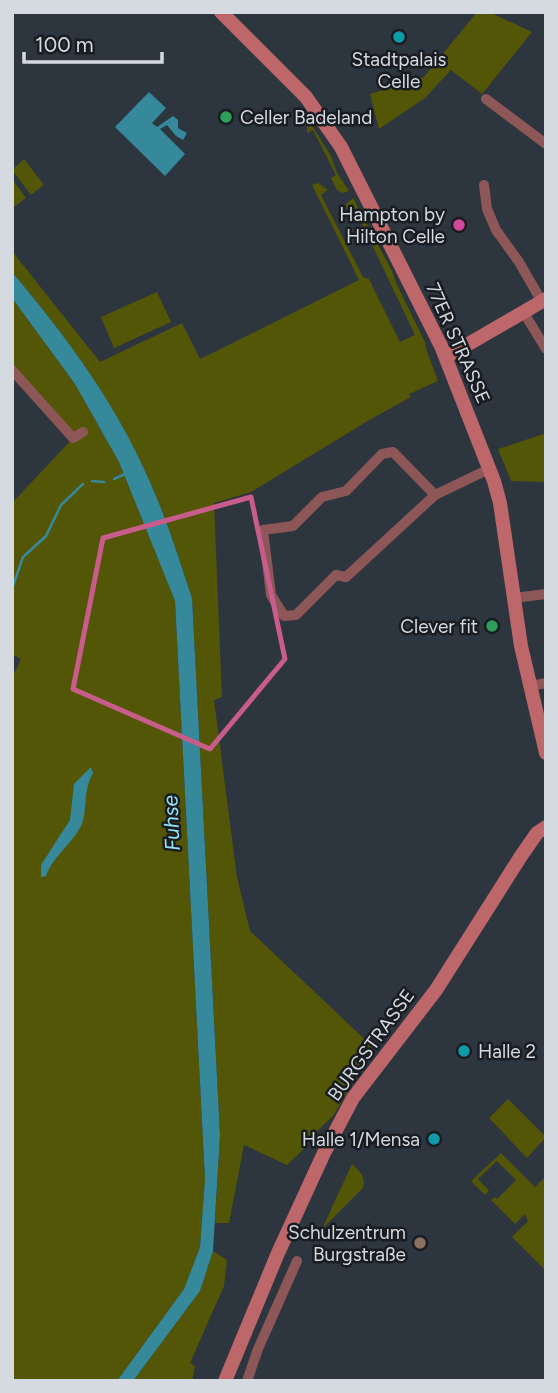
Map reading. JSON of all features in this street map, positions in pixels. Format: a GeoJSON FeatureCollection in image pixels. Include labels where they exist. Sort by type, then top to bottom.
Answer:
{"type":"FeatureCollection","features":[{"type":"Feature","properties":{"kind":"street","name":"77ER STRASSE"},"geometry":{"type":"LineString","coordinates":[[221,12],[306,97],[341,148],[404,268],[446,357],[500,503],[529,686],[546,753]]}},
{"type":"Feature","properties":{"kind":"street"},"geometry":{"type":"LineString","coordinates":[[485,99],[546,144]]}},
{"type":"Feature","properties":{"kind":"street"},"geometry":{"type":"LineString","coordinates":[[446,357],[544,300],[496,230],[487,209],[485,185]]}},
{"type":"Feature","properties":{"kind":"street"},"geometry":{"type":"LineString","coordinates":[[524,313],[546,349]]}},
{"type":"Feature","properties":{"kind":"street"},"geometry":{"type":"LineString","coordinates":[[12,370],[73,438],[83,432]]}},
{"type":"Feature","properties":{"kind":"street"},"geometry":{"type":"LineString","coordinates":[[435,495],[393,452],[382,454],[346,491],[322,497],[293,526],[263,530],[271,595],[284,616],[296,615],[336,575],[346,577],[435,495],[489,469]]}},
{"type":"Feature","properties":{"kind":"street"},"geometry":{"type":"LineString","coordinates":[[514,598],[546,594]]}},
{"type":"Feature","properties":{"kind":"street"},"geometry":{"type":"LineString","coordinates":[[529,686],[546,683]]}},
{"type":"Feature","properties":{"kind":"street","name":"BURGSTRASSE"},"geometry":{"type":"LineString","coordinates":[[225,1381],[278,1252],[353,1098],[436,990],[521,856],[537,834],[546,827]]}},
{"type":"Feature","properties":{"kind":"street"},"geometry":{"type":"LineString","coordinates":[[247,1381],[258,1349],[298,1261]]}},
{"type":"Feature","properties":{"kind":"highlighted area"},"geometry":{"type":"Polygon","coordinates":[[[251,497],[285,659],[210,749],[73,689],[103,538],[251,497]]]}},
{"type":"Feature","properties":{"kind":"shaded area"},"geometry":{"type":"Polygon","coordinates":[[[477,12],[489,12],[532,32],[482,94],[451,70],[425,98],[379,129],[370,94],[424,77],[477,12]]]}},
{"type":"Feature","properties":{"kind":"shaded area"},"geometry":{"type":"Polygon","coordinates":[[[307,118],[349,191],[342,193],[337,190],[331,178],[336,175],[313,130],[307,133],[307,118]]]}},
{"type":"Feature","properties":{"kind":"shaded area"},"geometry":{"type":"Polygon","coordinates":[[[24,159],[44,185],[31,195],[12,170],[24,159]]]}},
{"type":"Feature","properties":{"kind":"shaded area"},"geometry":{"type":"Polygon","coordinates":[[[12,179],[26,198],[13,208],[12,207],[12,179]]]}},
{"type":"Feature","properties":{"kind":"shaded area"},"geometry":{"type":"Polygon","coordinates":[[[318,183],[328,190],[321,195],[363,277],[369,279],[400,342],[415,335],[354,207],[347,210],[346,204],[353,198],[392,271],[426,344],[438,381],[409,394],[411,397],[251,492],[214,503],[222,697],[214,700],[237,877],[250,931],[374,1048],[333,1116],[287,1165],[244,1145],[229,1223],[215,1223],[220,1135],[192,598],[162,511],[137,453],[89,372],[12,272],[12,251],[100,362],[182,323],[200,359],[359,280],[312,185],[318,183]]]}},
{"type":"Feature","properties":{"kind":"shaded area"},"geometry":{"type":"Polygon","coordinates":[[[157,292],[171,322],[114,348],[101,317],[157,292]]]}},
{"type":"Feature","properties":{"kind":"shaded area"},"geometry":{"type":"Polygon","coordinates":[[[12,298],[75,384],[119,462],[175,601],[205,1179],[200,1247],[184,1289],[117,1381],[12,1381],[12,678],[21,659],[12,654],[12,503],[73,438],[12,369],[12,298]]]}},
{"type":"Feature","properties":{"kind":"shaded area"},"geometry":{"type":"Polygon","coordinates":[[[546,433],[546,482],[511,481],[498,449],[546,433]]]}},
{"type":"Feature","properties":{"kind":"shaded area"},"geometry":{"type":"Polygon","coordinates":[[[508,1099],[546,1137],[527,1158],[489,1118],[508,1099]]]}},
{"type":"Feature","properties":{"kind":"shaded area"},"geometry":{"type":"Polygon","coordinates":[[[501,1153],[535,1187],[546,1176],[546,1271],[512,1237],[528,1221],[525,1214],[515,1224],[491,1200],[495,1197],[497,1199],[516,1180],[497,1161],[478,1179],[489,1191],[485,1195],[471,1181],[501,1153]]]}},
{"type":"Feature","properties":{"kind":"shaded area"},"geometry":{"type":"Polygon","coordinates":[[[352,1164],[363,1177],[363,1188],[322,1229],[352,1164]]]}},
{"type":"Feature","properties":{"kind":"shaded area"},"geometry":{"type":"Polygon","coordinates":[[[213,1251],[227,1260],[224,1286],[190,1363],[195,1366],[192,1381],[133,1381],[200,1291],[213,1251]]]}},
{"type":"Feature","properties":{"kind":"water"},"geometry":{"type":"Polygon","coordinates":[[[149,92],[166,108],[152,123],[157,127],[173,116],[178,120],[178,128],[187,133],[183,140],[167,125],[160,129],[185,154],[165,176],[115,127],[149,92]]]}},
{"type":"Feature","properties":{"kind":"water"},"geometry":{"type":"Polygon","coordinates":[[[12,272],[89,372],[137,453],[156,496],[192,598],[220,1135],[213,1251],[200,1291],[133,1381],[117,1381],[184,1289],[200,1247],[205,1179],[175,601],[119,462],[75,384],[12,298],[12,272]]]}},
{"type":"Feature","properties":{"kind":"water"},"geometry":{"type":"Polygon","coordinates":[[[91,767],[93,773],[87,788],[81,826],[53,862],[46,876],[41,877],[41,865],[70,820],[74,784],[91,767]]]}},
{"type":"Feature","properties":{"kind":"waterway"},"geometry":{"type":"LineString","coordinates":[[114,479],[127,473]]}},
{"type":"Feature","properties":{"kind":"waterway"},"geometry":{"type":"LineString","coordinates":[[92,481],[104,482]]}},
{"type":"Feature","properties":{"kind":"waterway"},"geometry":{"type":"LineString","coordinates":[[12,589],[23,557],[46,536],[61,505],[83,484]]}},
{"type":"Feature","properties":{"kind":"place","name":"Stadtpalais Celle"},"geometry":{"type":"Point","coordinates":[399,37]}},
{"type":"Feature","properties":{"kind":"place","name":"Celler Badeland"},"geometry":{"type":"Point","coordinates":[226,117]}},
{"type":"Feature","properties":{"kind":"place","name":"Hampton by Hilton Celle"},"geometry":{"type":"Point","coordinates":[459,225]}},
{"type":"Feature","properties":{"kind":"place","name":"Clever fit"},"geometry":{"type":"Point","coordinates":[492,626]}},
{"type":"Feature","properties":{"kind":"place","name":"Halle 2"},"geometry":{"type":"Point","coordinates":[464,1051]}},
{"type":"Feature","properties":{"kind":"place","name":"Halle 1/Mensa"},"geometry":{"type":"Point","coordinates":[434,1139]}},
{"type":"Feature","properties":{"kind":"place","name":"Schulzentrum Burgstraße"},"geometry":{"type":"Point","coordinates":[420,1243]}},
{"type":"Feature","properties":{"kind":"water label","name":"Fuhse"},"geometry":{"type":"Point","coordinates":[171,823]}}]}
